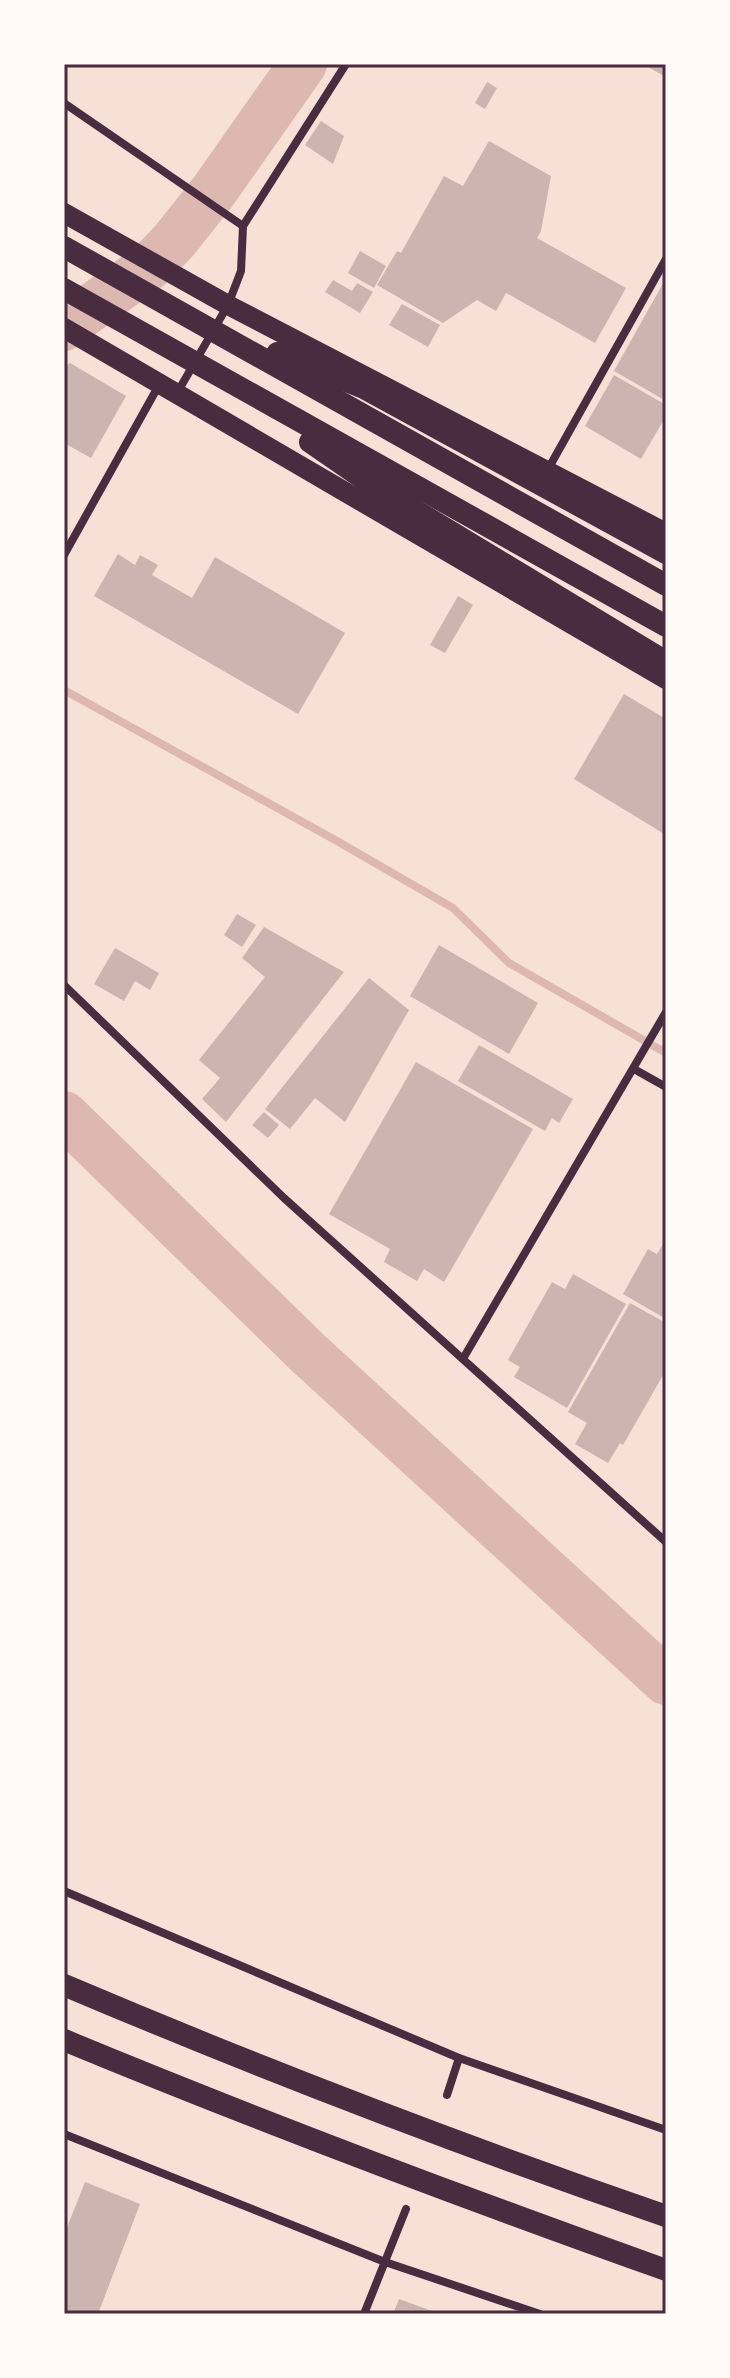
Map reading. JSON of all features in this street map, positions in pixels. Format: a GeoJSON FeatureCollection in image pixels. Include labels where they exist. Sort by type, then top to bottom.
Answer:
{"type":"FeatureCollection","features":[{"type":"Feature","properties":{"kind":"highway"},"geometry":{"type":"LineString","coordinates":[[64,213],[228,305],[666,533]]}},
{"type":"Feature","properties":{"kind":"highway"},"geometry":{"type":"LineString","coordinates":[[64,247],[666,585]]}},
{"type":"Feature","properties":{"kind":"highway"},"geometry":{"type":"LineString","coordinates":[[64,289],[666,626]]}},
{"type":"Feature","properties":{"kind":"highway"},"geometry":{"type":"LineString","coordinates":[[194,320],[364,388],[666,553]]}},
{"type":"Feature","properties":{"kind":"highway"},"geometry":{"type":"LineString","coordinates":[[64,328],[666,679]]}},
{"type":"Feature","properties":{"kind":"highway"},"geometry":{"type":"LineString","coordinates":[[210,372],[365,480],[666,662]]}},
{"type":"Feature","properties":{"kind":"highway"},"geometry":{"type":"LineString","coordinates":[[64,1985],[213,2047],[552,2177],[666,2216]]}},
{"type":"Feature","properties":{"kind":"highway"},"geometry":{"type":"LineString","coordinates":[[64,2040],[536,2224],[666,2270]]}},
{"type":"Feature","properties":{"kind":"street"},"geometry":{"type":"LineString","coordinates":[[64,555],[168,388],[228,305],[241,271],[243,226],[346,64]]}},
{"type":"Feature","properties":{"kind":"street"},"geometry":{"type":"LineString","coordinates":[[64,103],[243,226]]}},
{"type":"Feature","properties":{"kind":"street"},"geometry":{"type":"LineString","coordinates":[[547,472],[666,259]]}},
{"type":"Feature","properties":{"kind":"street"},"geometry":{"type":"LineString","coordinates":[[64,985],[284,1198],[666,1542]]}},
{"type":"Feature","properties":{"kind":"street"},"geometry":{"type":"LineString","coordinates":[[464,1357],[666,1012]]}},
{"type":"Feature","properties":{"kind":"street"},"geometry":{"type":"LineString","coordinates":[[634,1069],[666,1087]]}},
{"type":"Feature","properties":{"kind":"street"},"geometry":{"type":"LineString","coordinates":[[64,1891],[459,2058],[666,2130]]}},
{"type":"Feature","properties":{"kind":"street"},"geometry":{"type":"LineString","coordinates":[[447,2095],[459,2058]]}},
{"type":"Feature","properties":{"kind":"street"},"geometry":{"type":"LineString","coordinates":[[64,2134],[385,2262],[540,2314]]}},
{"type":"Feature","properties":{"kind":"street"},"geometry":{"type":"LineString","coordinates":[[364,2314],[406,2209]]}},
{"type":"Feature","properties":{"kind":"building"},"geometry":{"type":"Polygon","coordinates":[[[643,64],[666,64],[664,76],[643,64]]]}},
{"type":"Feature","properties":{"kind":"building"},"geometry":{"type":"Polygon","coordinates":[[[487,82],[497,88],[485,109],[475,103],[487,82]]]}},
{"type":"Feature","properties":{"kind":"building"},"geometry":{"type":"Polygon","coordinates":[[[321,121],[344,136],[333,164],[305,145],[321,121]]]}},
{"type":"Feature","properties":{"kind":"building"},"geometry":{"type":"Polygon","coordinates":[[[489,141],[551,176],[537,238],[626,288],[595,343],[506,293],[496,311],[477,300],[443,323],[377,285],[397,251],[401,253],[444,176],[463,186],[489,141]]]}},
{"type":"Feature","properties":{"kind":"building"},"geometry":{"type":"Polygon","coordinates":[[[360,251],[386,266],[374,288],[348,273],[360,251]]]}},
{"type":"Feature","properties":{"kind":"building"},"geometry":{"type":"Polygon","coordinates":[[[666,278],[666,401],[614,371],[666,278]]]}},
{"type":"Feature","properties":{"kind":"building"},"geometry":{"type":"Polygon","coordinates":[[[333,280],[352,291],[357,283],[373,292],[360,313],[325,292],[333,280]]]}},
{"type":"Feature","properties":{"kind":"building"},"geometry":{"type":"Polygon","coordinates":[[[402,304],[440,325],[428,347],[389,325],[402,304]]]}},
{"type":"Feature","properties":{"kind":"building"},"geometry":{"type":"Polygon","coordinates":[[[70,363],[126,396],[91,458],[64,443],[64,367],[70,363]]]}},
{"type":"Feature","properties":{"kind":"building"},"geometry":{"type":"Polygon","coordinates":[[[614,375],[666,405],[666,416],[641,459],[585,426],[614,375]]]}},
{"type":"Feature","properties":{"kind":"building"},"geometry":{"type":"Polygon","coordinates":[[[118,554],[135,565],[140,555],[158,565],[152,575],[192,598],[215,557],[345,633],[298,714],[94,596],[118,554]]]}},
{"type":"Feature","properties":{"kind":"building"},"geometry":{"type":"Polygon","coordinates":[[[458,596],[473,605],[445,653],[430,645],[458,596]]]}},
{"type":"Feature","properties":{"kind":"building"},"geometry":{"type":"Polygon","coordinates":[[[624,694],[666,719],[666,835],[574,779],[624,694]]]}},
{"type":"Feature","properties":{"kind":"building"},"geometry":{"type":"Polygon","coordinates":[[[237,914],[256,925],[242,947],[224,935],[237,914]]]}},
{"type":"Feature","properties":{"kind":"building"},"geometry":{"type":"Polygon","coordinates":[[[264,927],[344,972],[226,1122],[202,1099],[220,1078],[199,1060],[265,977],[242,958],[264,927]]]}},
{"type":"Feature","properties":{"kind":"building"},"geometry":{"type":"Polygon","coordinates":[[[439,945],[538,1003],[509,1054],[410,996],[439,945]]]}},
{"type":"Feature","properties":{"kind":"building"},"geometry":{"type":"Polygon","coordinates":[[[115,948],[159,973],[150,990],[135,981],[124,1001],[94,984],[115,948]]]}},
{"type":"Feature","properties":{"kind":"building"},"geometry":{"type":"Polygon","coordinates":[[[369,978],[409,1010],[345,1122],[315,1098],[290,1129],[265,1109],[369,978]]]}},
{"type":"Feature","properties":{"kind":"building"},"geometry":{"type":"Polygon","coordinates":[[[479,1045],[573,1099],[559,1123],[552,1118],[545,1131],[458,1081],[479,1045]]]}},
{"type":"Feature","properties":{"kind":"building"},"geometry":{"type":"Polygon","coordinates":[[[416,1062],[533,1129],[444,1282],[424,1269],[417,1281],[384,1262],[390,1249],[329,1214],[416,1062]]]}},
{"type":"Feature","properties":{"kind":"building"},"geometry":{"type":"Polygon","coordinates":[[[264,1112],[279,1125],[268,1138],[252,1125],[264,1112]]]}},
{"type":"Feature","properties":{"kind":"building"},"geometry":{"type":"Polygon","coordinates":[[[666,1239],[666,1319],[623,1294],[648,1249],[657,1254],[666,1239]]]}},
{"type":"Feature","properties":{"kind":"building"},"geometry":{"type":"Polygon","coordinates":[[[573,1274],[626,1304],[567,1408],[514,1377],[520,1367],[508,1360],[552,1282],[565,1289],[573,1274]]]}},
{"type":"Feature","properties":{"kind":"building"},"geometry":{"type":"Polygon","coordinates":[[[630,1303],[666,1323],[666,1370],[623,1445],[620,1443],[608,1463],[575,1444],[587,1423],[568,1412],[630,1303]]]}},
{"type":"Feature","properties":{"kind":"building"},"geometry":{"type":"Polygon","coordinates":[[[85,2182],[140,2204],[98,2314],[64,2314],[64,2235],[85,2182]]]}},
{"type":"Feature","properties":{"kind":"building"},"geometry":{"type":"Polygon","coordinates":[[[399,2299],[432,2311],[431,2314],[393,2314],[399,2299]]]}},
{"type":"Feature","properties":{"kind":"waterway"},"geometry":{"type":"LineString","coordinates":[[64,327],[150,266],[174,241],[213,192],[303,64]]}},
{"type":"Feature","properties":{"kind":"waterway"},"geometry":{"type":"LineString","coordinates":[[64,690],[453,908],[509,963],[666,1053]]}},
{"type":"Feature","properties":{"kind":"waterway"},"geometry":{"type":"LineString","coordinates":[[64,1115],[308,1353],[666,1681]]}}]}
